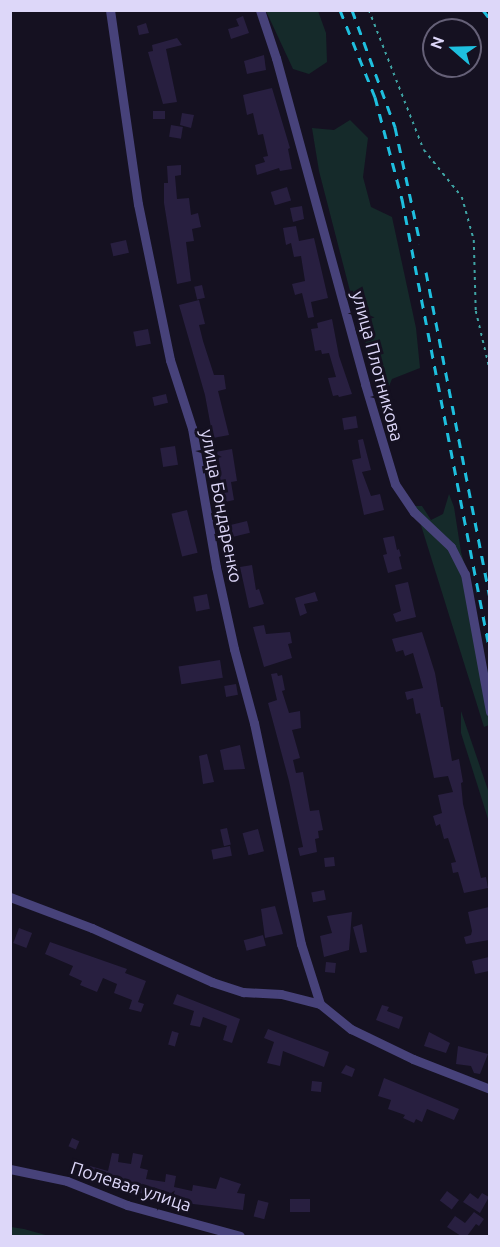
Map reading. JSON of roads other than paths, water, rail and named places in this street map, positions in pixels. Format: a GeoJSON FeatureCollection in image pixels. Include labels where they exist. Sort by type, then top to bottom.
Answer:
{"type":"FeatureCollection","features":[{"type":"Feature","properties":{"kind":"street","name":"улица Бондаренко"},"geometry":{"type":"LineString","coordinates":[[110,10],[136,193],[170,360],[192,428],[216,567],[234,649],[254,723],[301,944],[320,1004]]}},
{"type":"Feature","properties":{"kind":"street","name":"улица Плотникова"},"geometry":{"type":"LineString","coordinates":[[260,10],[279,69],[365,384],[395,484],[414,512],[451,547],[465,574],[489,712]]}},
{"type":"Feature","properties":{"kind":"street"},"geometry":{"type":"LineString","coordinates":[[10,897],[92,927],[212,982],[243,992],[281,994],[320,1004],[351,1029],[413,1059],[489,1089]]}},
{"type":"Feature","properties":{"kind":"street","name":"Полевая улица"},"geometry":{"type":"LineString","coordinates":[[10,1169],[67,1181],[127,1204],[240,1236]]}},
{"type":"Feature","properties":{"kind":"railway"},"geometry":{"type":"LineString","coordinates":[[340,10],[375,97],[402,199],[490,653]]}},
{"type":"Feature","properties":{"kind":"railway"},"geometry":{"type":"LineString","coordinates":[[352,10],[395,127],[420,243]]}},
{"type":"Feature","properties":{"kind":"railway"},"geometry":{"type":"LineString","coordinates":[[483,10],[490,19]]}},
{"type":"Feature","properties":{"kind":"railway"},"geometry":{"type":"LineString","coordinates":[[426,272],[490,598]]}}]}
